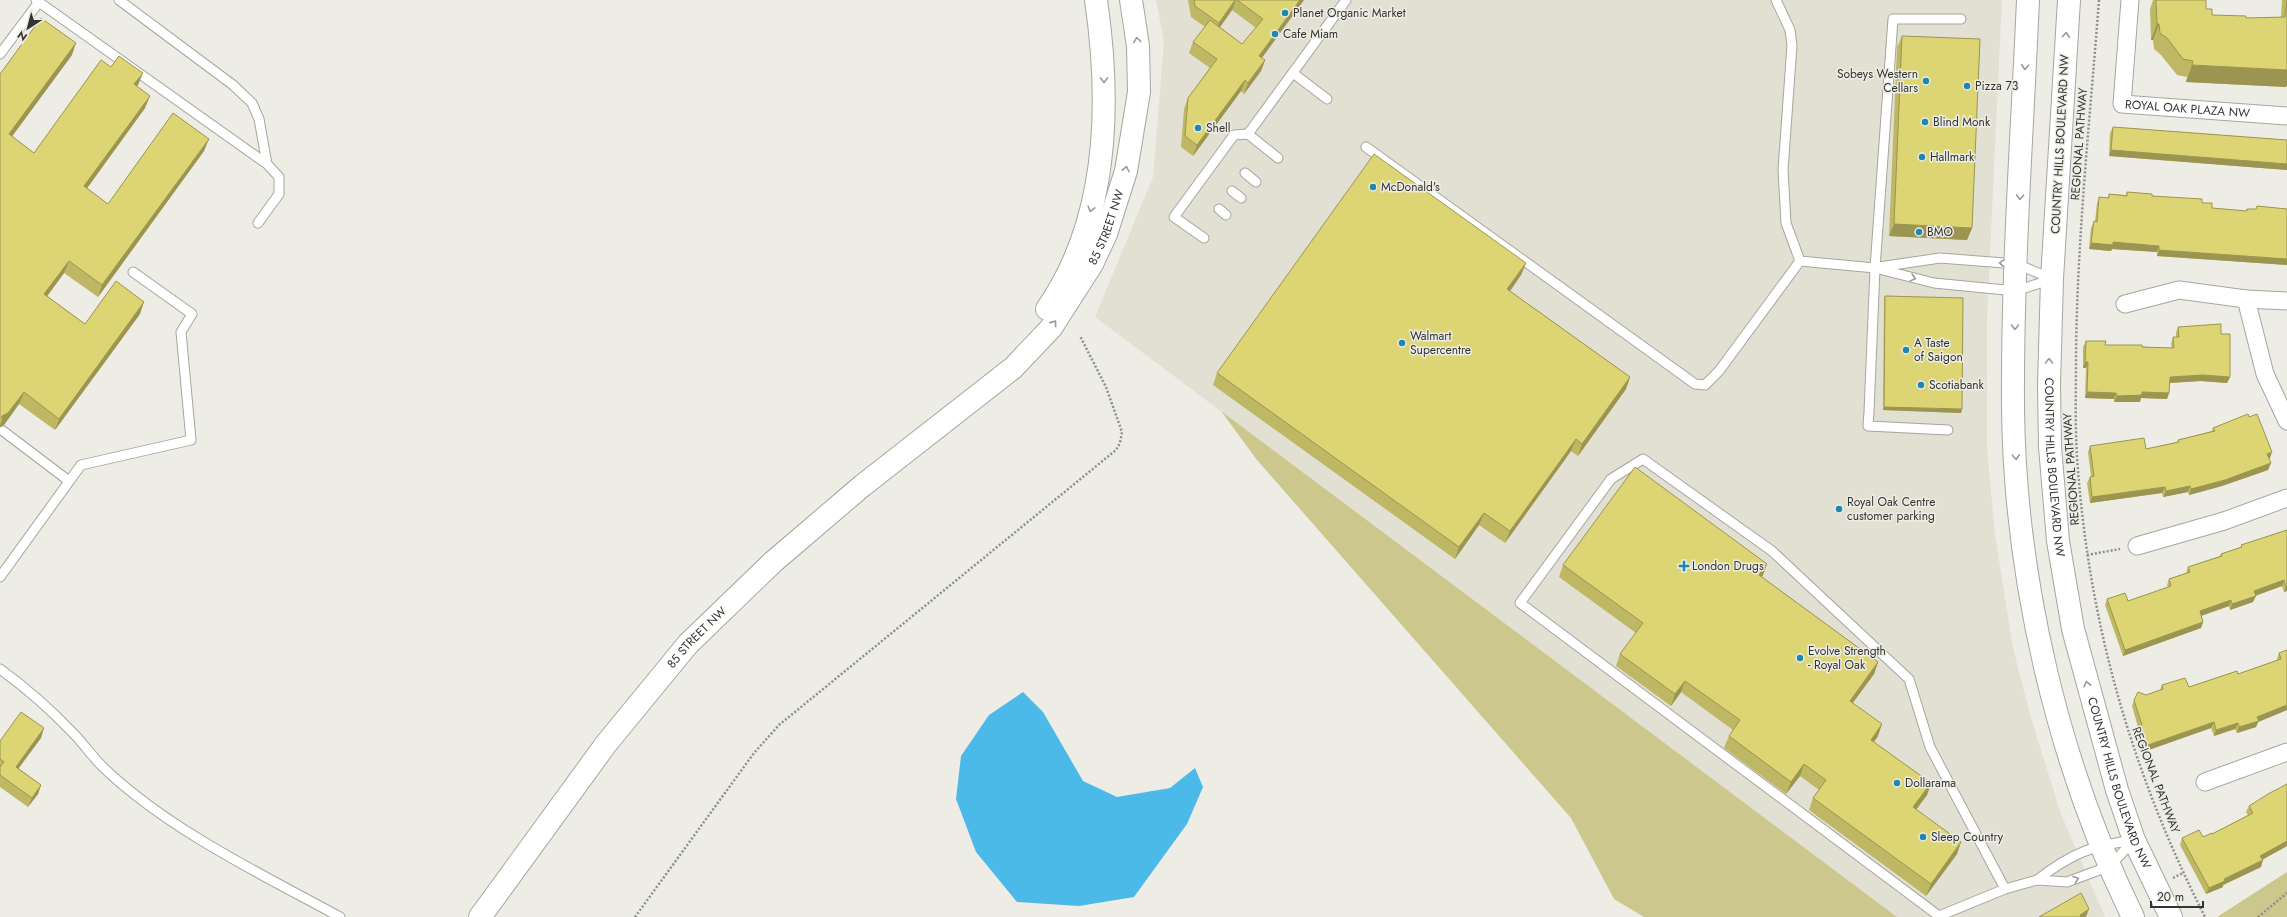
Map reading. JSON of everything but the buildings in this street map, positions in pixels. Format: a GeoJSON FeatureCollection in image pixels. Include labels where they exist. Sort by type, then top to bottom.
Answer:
{"type":"FeatureCollection","features":[{"type":"Feature","properties":{"kind":"main road","name":"85 STREET NW"},"geometry":{"type":"LineString","coordinates":[[964,406],[1009,359],[1051,304],[1069,271],[1088,220],[1098,176],[1104,122],[1105,77],[1096,0]]}},
{"type":"Feature","properties":{"kind":"main road","name":"85 STREET NW"},"geometry":{"type":"LineString","coordinates":[[480,917],[606,744],[688,644],[773,562],[862,486],[1013,368],[1051,328],[1092,264],[1106,234],[1126,171],[1139,92],[1138,46],[1131,0]]}},
{"type":"Feature","properties":{"kind":"main road"},"geometry":{"type":"LineString","coordinates":[[2028,0],[2016,291],[2013,409],[2019,505],[2026,566],[2050,682],[2074,768],[2100,845],[2133,917]]}},
{"type":"Feature","properties":{"kind":"main road","name":"COUNTRY HILLS BOULEVARD NW"},"geometry":{"type":"LineString","coordinates":[[2069,0],[2052,279],[2050,416],[2058,541],[2073,629],[2117,790],[2134,840],[2171,917]]}},
{"type":"Feature","properties":{"kind":"street","name":"ROYAL OAK PLAZA NW"},"geometry":{"type":"LineString","coordinates":[[2130,0],[2122,104],[2287,116]]}},
{"type":"Feature","properties":{"kind":"street"},"geometry":{"type":"LineString","coordinates":[[2125,304],[2179,290],[2246,299],[2287,301]]}},
{"type":"Feature","properties":{"kind":"street"},"geometry":{"type":"LineString","coordinates":[[2246,299],[2265,374],[2287,421]]}},
{"type":"Feature","properties":{"kind":"street"},"geometry":{"type":"LineString","coordinates":[[2137,546],[2224,521],[2287,498]]}},
{"type":"Feature","properties":{"kind":"street"},"geometry":{"type":"LineString","coordinates":[[2205,782],[2287,752]]}},
{"type":"Feature","properties":{"kind":"lane"},"geometry":{"type":"LineString","coordinates":[[119,0],[233,85],[252,103],[259,119],[267,164]]}},
{"type":"Feature","properties":{"kind":"lane"},"geometry":{"type":"LineString","coordinates":[[1248,134],[1346,0]]}},
{"type":"Feature","properties":{"kind":"lane"},"geometry":{"type":"LineString","coordinates":[[1776,0],[1790,30],[1792,45],[1783,170],[1786,224],[1800,261]]}},
{"type":"Feature","properties":{"kind":"lane"},"geometry":{"type":"LineString","coordinates":[[0,54],[37,1],[267,164],[279,177],[279,194],[258,222]]}},
{"type":"Feature","properties":{"kind":"lane"},"geometry":{"type":"LineString","coordinates":[[1948,430],[1868,426],[1875,268],[1893,19],[1961,19]]}},
{"type":"Feature","properties":{"kind":"lane"},"geometry":{"type":"LineString","coordinates":[[1293,73],[1328,99]]}},
{"type":"Feature","properties":{"kind":"lane"},"geometry":{"type":"LineString","coordinates":[[1204,238],[1174,217],[1196,194],[1222,158],[1234,135],[1248,134],[1278,158]]}},
{"type":"Feature","properties":{"kind":"lane"},"geometry":{"type":"LineString","coordinates":[[1366,147],[1695,384],[1705,385],[1719,372],[1800,261]]}},
{"type":"Feature","properties":{"kind":"lane"},"geometry":{"type":"LineString","coordinates":[[1245,173],[1256,182]]}},
{"type":"Feature","properties":{"kind":"lane"},"geometry":{"type":"LineString","coordinates":[[1232,191],[1241,198]]}},
{"type":"Feature","properties":{"kind":"lane"},"geometry":{"type":"LineString","coordinates":[[1875,268],[1940,258],[2017,264],[2052,279]]}},
{"type":"Feature","properties":{"kind":"lane"},"geometry":{"type":"LineString","coordinates":[[1800,261],[1875,268],[1934,283],[2016,291],[2052,279]]}},
{"type":"Feature","properties":{"kind":"lane"},"geometry":{"type":"LineString","coordinates":[[0,577],[81,465],[191,440],[181,332],[192,314],[133,272]]}},
{"type":"Feature","properties":{"kind":"lane"},"geometry":{"type":"LineString","coordinates":[[3,431],[69,481]]}},
{"type":"Feature","properties":{"kind":"lane"},"geometry":{"type":"LineString","coordinates":[[2005,889],[1930,747],[1909,679],[1772,551],[1643,458],[1611,479],[1520,603],[1939,916],[2005,889],[2037,880],[2067,882],[2110,866],[2134,840]]}},
{"type":"Feature","properties":{"kind":"lane"},"geometry":{"type":"LineString","coordinates":[[0,669],[40,701],[105,769],[141,798],[183,828],[271,880],[340,917]]}},
{"type":"Feature","properties":{"kind":"lane"},"geometry":{"type":"LineString","coordinates":[[2037,880],[2063,860],[2100,845],[2134,840]]}},
{"type":"Feature","properties":{"kind":"path","name":"REGIONAL PATHWAY"},"geometry":{"type":"LineString","coordinates":[[2099,0],[2080,249],[2077,320],[2076,448],[2087,555],[2107,662],[2133,748],[2183,873],[2205,917]]}},
{"type":"Feature","properties":{"kind":"path"},"geometry":{"type":"LineString","coordinates":[[635,917],[754,753],[779,724],[1116,450],[1120,443],[1122,432],[1106,387],[1080,336]]}},
{"type":"Feature","properties":{"kind":"path"},"geometry":{"type":"LineString","coordinates":[[2087,555],[2137,546]]}},
{"type":"Feature","properties":{"kind":"path"},"geometry":{"type":"LineString","coordinates":[[2169,880],[2183,873]]}},
{"type":"Feature","properties":{"kind":"path"},"geometry":{"type":"LineString","coordinates":[[2258,917],[2287,893]]}},
{"type":"Feature","properties":{"kind":"shaded area"},"geometry":{"type":"Polygon","coordinates":[[[1156,0],[2002,0],[1987,318],[1987,448],[1995,535],[2013,648],[2031,718],[2061,814],[2105,917],[1897,917],[1095,317],[1153,177],[1164,42],[1156,0]]]}},
{"type":"Feature","properties":{"kind":"shaded area"},"geometry":{"type":"Polygon","coordinates":[[[1221,411],[1897,917],[1644,917],[1614,899],[1571,818],[1257,460],[1221,411]]]}},
{"type":"Feature","properties":{"kind":"shaded area"},"geometry":{"type":"Polygon","coordinates":[[[2287,872],[2287,917],[2217,917],[2287,872]]]}},
{"type":"Feature","properties":{"kind":"water"},"geometry":{"type":"Polygon","coordinates":[[[1023,692],[1043,712],[1083,781],[1117,797],[1170,788],[1195,768],[1203,787],[1187,824],[1134,897],[1079,906],[1017,902],[976,852],[956,799],[961,756],[989,715],[1023,692]]]}},
{"type":"Feature","properties":{"kind":"place","name":"Planet Organic Market"},"geometry":{"type":"Point","coordinates":[1285,13]}},
{"type":"Feature","properties":{"kind":"place","name":"Cafe Miam"},"geometry":{"type":"Point","coordinates":[1275,34]}},
{"type":"Feature","properties":{"kind":"place","name":"Sobeys Western Cellars"},"geometry":{"type":"Point","coordinates":[1926,81]}},
{"type":"Feature","properties":{"kind":"place","name":"Pizza 73"},"geometry":{"type":"Point","coordinates":[1967,86]}},
{"type":"Feature","properties":{"kind":"place","name":"Blind Monk"},"geometry":{"type":"Point","coordinates":[1925,122]}},
{"type":"Feature","properties":{"kind":"place","name":"Shell"},"geometry":{"type":"Point","coordinates":[1198,128]}},
{"type":"Feature","properties":{"kind":"place","name":"Hallmark"},"geometry":{"type":"Point","coordinates":[1922,157]}},
{"type":"Feature","properties":{"kind":"place","name":"McDonald's"},"geometry":{"type":"Point","coordinates":[1373,187]}},
{"type":"Feature","properties":{"kind":"place","name":"BMO"},"geometry":{"type":"Point","coordinates":[1919,232]}},
{"type":"Feature","properties":{"kind":"place","name":"Walmart Supercentre"},"geometry":{"type":"Point","coordinates":[1402,343]}},
{"type":"Feature","properties":{"kind":"place","name":"A Taste of Saigon"},"geometry":{"type":"Point","coordinates":[1906,350]}},
{"type":"Feature","properties":{"kind":"place","name":"Scotiabank"},"geometry":{"type":"Point","coordinates":[1921,385]}},
{"type":"Feature","properties":{"kind":"place","name":"Royal Oak Centre customer parking"},"geometry":{"type":"Point","coordinates":[1839,509]}},
{"type":"Feature","properties":{"kind":"place","name":"London Drugs"},"geometry":{"type":"Point","coordinates":[1684,566]}},
{"type":"Feature","properties":{"kind":"place","name":"Evolve Strength - Royal Oak"},"geometry":{"type":"Point","coordinates":[1800,658]}},
{"type":"Feature","properties":{"kind":"place","name":"Dollarama"},"geometry":{"type":"Point","coordinates":[1897,783]}},
{"type":"Feature","properties":{"kind":"place","name":"Sleep Country"},"geometry":{"type":"Point","coordinates":[1923,837]}}]}
